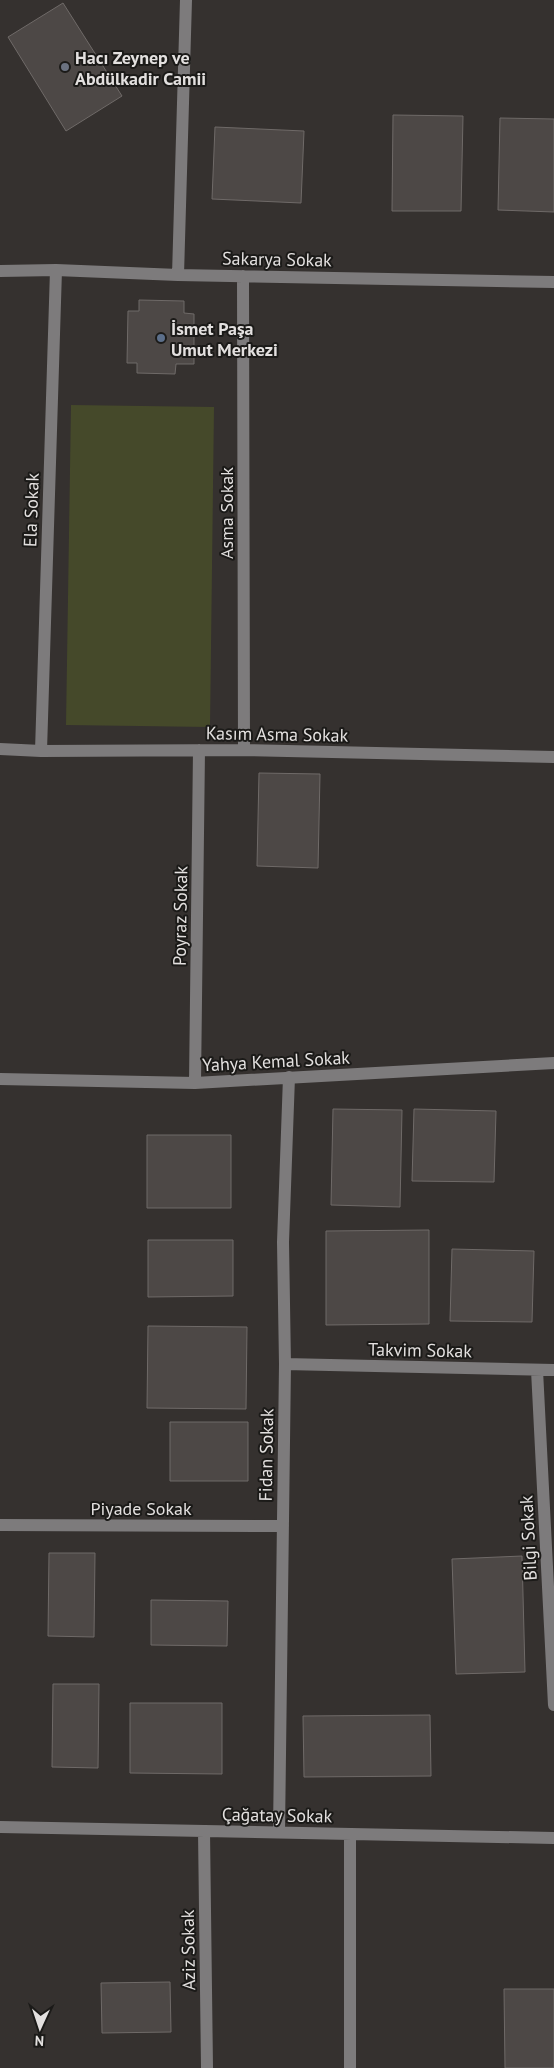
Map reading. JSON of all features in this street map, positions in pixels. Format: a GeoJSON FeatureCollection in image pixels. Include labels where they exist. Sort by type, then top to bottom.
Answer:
{"type":"FeatureCollection","features":[{"type":"Feature","properties":{"kind":"street"},"geometry":{"type":"LineString","coordinates":[[178,275],[186,0]]}},
{"type":"Feature","properties":{"kind":"street","name":"Sakarya Sokak"},"geometry":{"type":"LineString","coordinates":[[0,271],[56,270],[178,275],[554,282]]}},
{"type":"Feature","properties":{"kind":"street","name":"Ela Sokak"},"geometry":{"type":"LineString","coordinates":[[40,752],[56,270]]}},
{"type":"Feature","properties":{"kind":"street","name":"Asma Sokak"},"geometry":{"type":"LineString","coordinates":[[243,276],[244,750]]}},
{"type":"Feature","properties":{"kind":"street","name":"Kasım Asma Sokak"},"geometry":{"type":"LineString","coordinates":[[0,750],[40,752],[244,750],[554,757]]}},
{"type":"Feature","properties":{"kind":"street","name":"Poyraz Sokak"},"geometry":{"type":"LineString","coordinates":[[195,1083],[199,750]]}},
{"type":"Feature","properties":{"kind":"street","name":"Yahya Kemal Sokak"},"geometry":{"type":"LineString","coordinates":[[0,1079],[195,1083],[554,1063]]}},
{"type":"Feature","properties":{"kind":"street","name":"Fidan Sokak"},"geometry":{"type":"LineString","coordinates":[[279,1832],[285,1364],[283,1242],[290,1077]]}},
{"type":"Feature","properties":{"kind":"street","name":"Takvim Sokak"},"geometry":{"type":"LineString","coordinates":[[285,1364],[554,1370]]}},
{"type":"Feature","properties":{"kind":"street","name":"Bilgi Sokak"},"geometry":{"type":"LineString","coordinates":[[537,1370],[554,1705]]}},
{"type":"Feature","properties":{"kind":"street","name":"Piyade Sokak"},"geometry":{"type":"LineString","coordinates":[[0,1526],[283,1526]]}},
{"type":"Feature","properties":{"kind":"street","name":"Çağatay Sokak"},"geometry":{"type":"LineString","coordinates":[[0,1827],[554,1838]]}},
{"type":"Feature","properties":{"kind":"street","name":"Aziz Sokak"},"geometry":{"type":"LineString","coordinates":[[204,1831],[207,2068]]}},
{"type":"Feature","properties":{"kind":"street"},"geometry":{"type":"LineString","coordinates":[[350,1834],[350,2068]]}},
{"type":"Feature","properties":{"kind":"green space"},"geometry":{"type":"Polygon","coordinates":[[[71,405],[214,407],[210,727],[66,725],[71,405]]]}},
{"type":"Feature","properties":{"kind":"building","name":"Hacı Zeynep ve Abdülkadir Camii"},"geometry":{"type":"Polygon","coordinates":[[[63,3],[122,96],[66,131],[8,37],[63,3]]]}},
{"type":"Feature","properties":{"kind":"building"},"geometry":{"type":"Polygon","coordinates":[[[393,115],[463,116],[461,211],[392,211],[393,115]]]}},
{"type":"Feature","properties":{"kind":"building"},"geometry":{"type":"Polygon","coordinates":[[[500,118],[554,119],[554,212],[498,210],[500,118]]]}},
{"type":"Feature","properties":{"kind":"building"},"geometry":{"type":"Polygon","coordinates":[[[215,127],[304,131],[301,203],[212,199],[215,127]]]}},
{"type":"Feature","properties":{"kind":"building","name":"İsmet Paşa Umut Merkezi"},"geometry":{"type":"Polygon","coordinates":[[[139,300],[184,301],[184,313],[194,314],[194,364],[176,364],[175,374],[137,373],[137,363],[127,363],[128,311],[139,311],[139,300]]]}},
{"type":"Feature","properties":{"kind":"building"},"geometry":{"type":"Polygon","coordinates":[[[259,773],[320,774],[318,868],[257,866],[259,773]]]}},
{"type":"Feature","properties":{"kind":"building"},"geometry":{"type":"Polygon","coordinates":[[[333,1109],[402,1110],[400,1207],[331,1205],[333,1109]]]}},
{"type":"Feature","properties":{"kind":"building"},"geometry":{"type":"Polygon","coordinates":[[[414,1109],[496,1111],[494,1182],[412,1181],[414,1109]]]}},
{"type":"Feature","properties":{"kind":"building"},"geometry":{"type":"Polygon","coordinates":[[[147,1135],[231,1135],[231,1208],[147,1208],[147,1135]]]}},
{"type":"Feature","properties":{"kind":"building"},"geometry":{"type":"Polygon","coordinates":[[[429,1230],[429,1324],[326,1325],[326,1231],[429,1230]]]}},
{"type":"Feature","properties":{"kind":"building"},"geometry":{"type":"Polygon","coordinates":[[[148,1240],[233,1240],[233,1296],[148,1297],[148,1240]]]}},
{"type":"Feature","properties":{"kind":"building"},"geometry":{"type":"Polygon","coordinates":[[[452,1249],[534,1251],[532,1322],[450,1321],[452,1249]]]}},
{"type":"Feature","properties":{"kind":"building"},"geometry":{"type":"Polygon","coordinates":[[[148,1326],[247,1327],[246,1409],[147,1408],[148,1326]]]}},
{"type":"Feature","properties":{"kind":"building"},"geometry":{"type":"Polygon","coordinates":[[[170,1422],[248,1422],[248,1481],[170,1481],[170,1422]]]}},
{"type":"Feature","properties":{"kind":"building"},"geometry":{"type":"Polygon","coordinates":[[[49,1553],[95,1553],[94,1637],[48,1636],[49,1553]]]}},
{"type":"Feature","properties":{"kind":"building"},"geometry":{"type":"Polygon","coordinates":[[[522,1556],[525,1672],[456,1674],[452,1559],[522,1556]]]}},
{"type":"Feature","properties":{"kind":"building"},"geometry":{"type":"Polygon","coordinates":[[[151,1600],[228,1601],[227,1646],[151,1645],[151,1600]]]}},
{"type":"Feature","properties":{"kind":"building"},"geometry":{"type":"Polygon","coordinates":[[[53,1684],[99,1684],[98,1768],[52,1767],[53,1684]]]}},
{"type":"Feature","properties":{"kind":"building"},"geometry":{"type":"Polygon","coordinates":[[[130,1703],[222,1703],[222,1774],[130,1773],[130,1703]]]}},
{"type":"Feature","properties":{"kind":"building"},"geometry":{"type":"Polygon","coordinates":[[[430,1715],[431,1776],[304,1777],[303,1716],[430,1715]]]}},
{"type":"Feature","properties":{"kind":"building"},"geometry":{"type":"Polygon","coordinates":[[[170,1982],[171,2032],[102,2033],[101,1983],[170,1982]]]}},
{"type":"Feature","properties":{"kind":"building"},"geometry":{"type":"Polygon","coordinates":[[[504,1989],[554,1989],[554,2068],[505,2068],[504,1989]]]}},
{"type":"Feature","properties":{"kind":"place","name":"Hacı Zeynep ve Abdülkadir Camii"},"geometry":{"type":"Point","coordinates":[65,67]}},
{"type":"Feature","properties":{"kind":"place","name":"İsmet Paşa Umut Merkezi"},"geometry":{"type":"Point","coordinates":[161,338]}}]}
